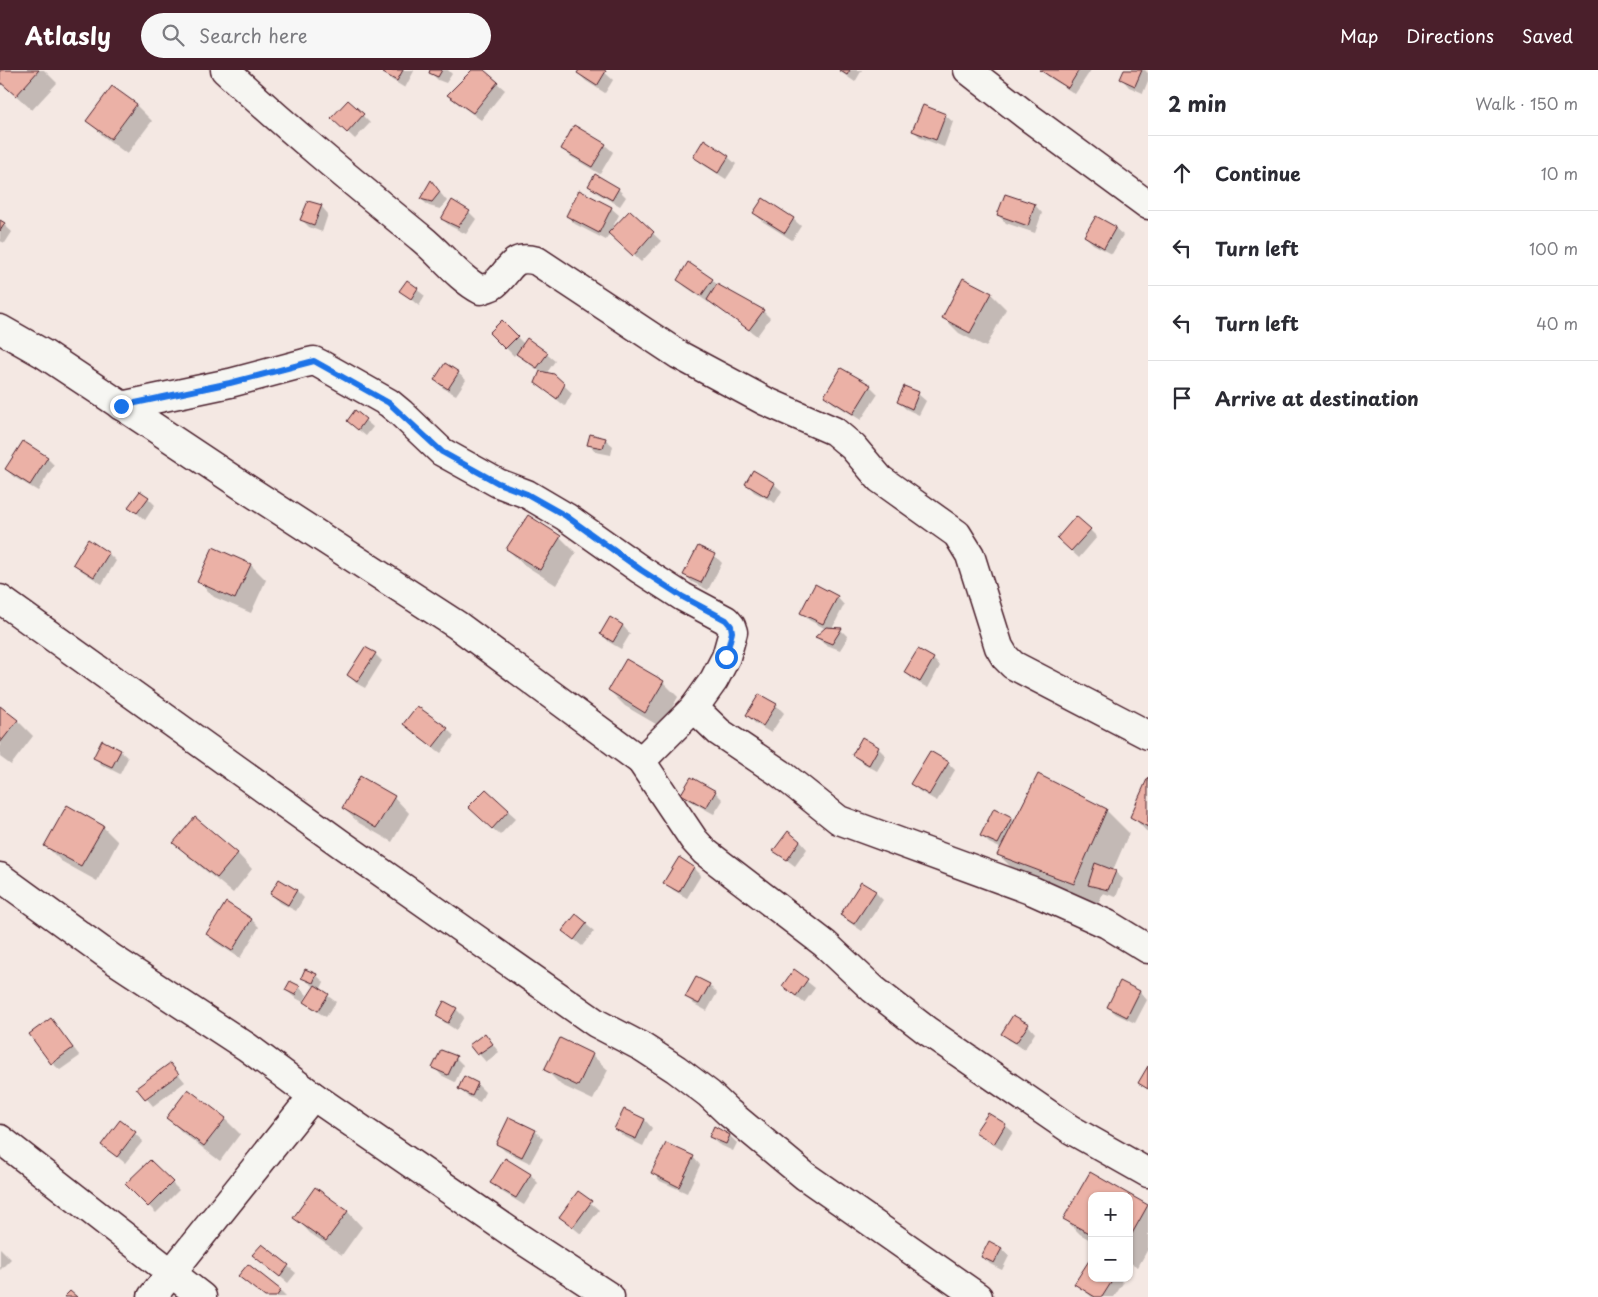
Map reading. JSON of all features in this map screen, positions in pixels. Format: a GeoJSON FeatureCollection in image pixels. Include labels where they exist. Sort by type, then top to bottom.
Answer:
{"type":"FeatureCollection","features":[{"type":"Feature","properties":{"kind":"street"},"geometry":{"type":"LineString","coordinates":[[225,70],[328,162],[424,240],[471,284],[481,290],[492,286],[516,261],[526,258],[537,261],[679,355],[765,401],[834,431],[853,447],[880,479],[957,534],[970,555],[1000,647],[1005,657],[1013,665],[1148,735]]}},
{"type":"Feature","properties":{"kind":"street"},"geometry":{"type":"LineString","coordinates":[[968,70],[1148,205]]}},
{"type":"Feature","properties":{"kind":"street"},"geometry":{"type":"LineString","coordinates":[[0,329],[44,354],[457,625],[642,761],[694,840],[705,852],[825,944],[873,989],[926,1030],[1070,1129],[1148,1173]]}},
{"type":"Feature","properties":{"kind":"street"},"geometry":{"type":"LineString","coordinates":[[121,406],[230,383],[314,361],[389,403],[442,452],[498,483],[527,494],[566,516],[674,592],[726,620],[731,626],[732,632],[726,657],[714,680],[694,708],[642,761]]}},
{"type":"Feature","properties":{"kind":"street"},"geometry":{"type":"LineString","coordinates":[[0,599],[341,844],[596,1023],[642,1047],[676,1069],[709,1094],[804,1176],[978,1297]]}},
{"type":"Feature","properties":{"kind":"street"},"geometry":{"type":"LineString","coordinates":[[694,708],[719,732],[780,773],[839,820],[1033,890],[1106,924],[1148,949]]}},
{"type":"Feature","properties":{"kind":"street"},"geometry":{"type":"LineString","coordinates":[[0,876],[113,960],[247,1047],[313,1096],[506,1229],[610,1297]]}},
{"type":"Feature","properties":{"kind":"street"},"geometry":{"type":"LineString","coordinates":[[152,1297],[313,1096]]}},
{"type":"Feature","properties":{"kind":"street"},"geometry":{"type":"LineString","coordinates":[[0,1139],[202,1297]]}},
{"type":"Feature","properties":{"kind":"building"},"geometry":{"type":"Polygon","coordinates":[[[0,70],[39,70],[16,96],[0,82],[0,70]]]}},
{"type":"Feature","properties":{"kind":"building"},"geometry":{"type":"Polygon","coordinates":[[[385,70],[403,70],[397,81],[383,73],[385,70]]]}},
{"type":"Feature","properties":{"kind":"building"},"geometry":{"type":"Polygon","coordinates":[[[430,70],[442,70],[438,77],[429,73],[430,70]]]}},
{"type":"Feature","properties":{"kind":"building"},"geometry":{"type":"Polygon","coordinates":[[[472,70],[484,70],[498,82],[473,113],[447,95],[472,70]]]}},
{"type":"Feature","properties":{"kind":"building"},"geometry":{"type":"Polygon","coordinates":[[[579,70],[606,71],[597,86],[577,73],[579,70]]]}},
{"type":"Feature","properties":{"kind":"building"},"geometry":{"type":"Polygon","coordinates":[[[839,70],[850,70],[847,75],[839,70]]]}},
{"type":"Feature","properties":{"kind":"building"},"geometry":{"type":"Polygon","coordinates":[[[1040,70],[1079,70],[1068,88],[1040,70]]]}},
{"type":"Feature","properties":{"kind":"building"},"geometry":{"type":"Polygon","coordinates":[[[1124,70],[1142,70],[1135,86],[1120,79],[1124,70]]]}},
{"type":"Feature","properties":{"kind":"building"},"geometry":{"type":"Polygon","coordinates":[[[112,86],[137,104],[111,139],[86,121],[112,86]]]}},
{"type":"Feature","properties":{"kind":"building"},"geometry":{"type":"Polygon","coordinates":[[[348,100],[364,114],[347,133],[331,118],[348,100]]]}},
{"type":"Feature","properties":{"kind":"building"},"geometry":{"type":"Polygon","coordinates":[[[923,105],[946,114],[936,140],[912,131],[923,105]]]}},
{"type":"Feature","properties":{"kind":"building"},"geometry":{"type":"Polygon","coordinates":[[[574,125],[606,144],[592,167],[561,149],[574,125]]]}},
{"type":"Feature","properties":{"kind":"building"},"geometry":{"type":"Polygon","coordinates":[[[704,139],[729,156],[718,173],[693,157],[704,139]]]}},
{"type":"Feature","properties":{"kind":"building"},"geometry":{"type":"Polygon","coordinates":[[[595,174],[619,188],[612,200],[588,186],[595,174]]]}},
{"type":"Feature","properties":{"kind":"building"},"geometry":{"type":"Polygon","coordinates":[[[431,180],[440,192],[432,202],[420,199],[431,180]]]}},
{"type":"Feature","properties":{"kind":"building"},"geometry":{"type":"Polygon","coordinates":[[[579,190],[612,207],[599,233],[566,216],[579,190]]]}},
{"type":"Feature","properties":{"kind":"building"},"geometry":{"type":"Polygon","coordinates":[[[1005,194],[1035,204],[1028,226],[997,215],[1005,194]]]}},
{"type":"Feature","properties":{"kind":"building"},"geometry":{"type":"Polygon","coordinates":[[[763,198],[794,218],[785,233],[753,213],[763,198]]]}},
{"type":"Feature","properties":{"kind":"building"},"geometry":{"type":"Polygon","coordinates":[[[452,200],[470,211],[458,227],[441,219],[452,200]]]}},
{"type":"Feature","properties":{"kind":"building"},"geometry":{"type":"Polygon","coordinates":[[[308,201],[322,205],[314,225],[300,220],[308,201]]]}},
{"type":"Feature","properties":{"kind":"building"},"geometry":{"type":"Polygon","coordinates":[[[630,210],[654,232],[633,256],[608,233],[630,210]]]}},
{"type":"Feature","properties":{"kind":"building"},"geometry":{"type":"Polygon","coordinates":[[[1096,216],[1116,227],[1104,248],[1084,236],[1096,216]]]}},
{"type":"Feature","properties":{"kind":"building"},"geometry":{"type":"Polygon","coordinates":[[[0,220],[5,223],[0,231],[0,220]]]}},
{"type":"Feature","properties":{"kind":"building"},"geometry":{"type":"Polygon","coordinates":[[[688,262],[713,279],[701,296],[677,280],[688,262]]]}},
{"type":"Feature","properties":{"kind":"building"},"geometry":{"type":"Polygon","coordinates":[[[963,278],[992,293],[970,333],[942,318],[963,278]]]}},
{"type":"Feature","properties":{"kind":"building"},"geometry":{"type":"Polygon","coordinates":[[[407,280],[418,288],[411,299],[399,291],[407,280]]]}},
{"type":"Feature","properties":{"kind":"building"},"geometry":{"type":"Polygon","coordinates":[[[717,284],[764,310],[749,330],[707,300],[717,284]]]}},
{"type":"Feature","properties":{"kind":"building"},"geometry":{"type":"Polygon","coordinates":[[[502,320],[518,336],[505,349],[489,333],[502,320]]]}},
{"type":"Feature","properties":{"kind":"building"},"geometry":{"type":"Polygon","coordinates":[[[527,338],[548,353],[537,368],[516,354],[527,338]]]}},
{"type":"Feature","properties":{"kind":"building"},"geometry":{"type":"Polygon","coordinates":[[[445,363],[459,372],[448,389],[434,380],[445,363]]]}},
{"type":"Feature","properties":{"kind":"building"},"geometry":{"type":"Polygon","coordinates":[[[841,368],[871,385],[853,414],[824,396],[841,368]]]}},
{"type":"Feature","properties":{"kind":"building"},"geometry":{"type":"Polygon","coordinates":[[[540,371],[554,374],[565,384],[557,399],[535,383],[540,371]]]}},
{"type":"Feature","properties":{"kind":"building"},"geometry":{"type":"Polygon","coordinates":[[[904,386],[919,392],[912,409],[897,402],[904,386]]]}},
{"type":"Feature","properties":{"kind":"building"},"geometry":{"type":"Polygon","coordinates":[[[355,410],[366,419],[358,430],[347,421],[355,410]]]}},
{"type":"Feature","properties":{"kind":"building"},"geometry":{"type":"Polygon","coordinates":[[[590,434],[606,438],[603,448],[587,445],[590,434]]]}},
{"type":"Feature","properties":{"kind":"building"},"geometry":{"type":"Polygon","coordinates":[[[23,441],[48,457],[30,485],[5,469],[23,441]]]}},
{"type":"Feature","properties":{"kind":"building"},"geometry":{"type":"Polygon","coordinates":[[[753,470],[775,483],[767,497],[745,484],[753,470]]]}},
{"type":"Feature","properties":{"kind":"building"},"geometry":{"type":"Polygon","coordinates":[[[140,491],[149,497],[137,513],[128,507],[140,491]]]}},
{"type":"Feature","properties":{"kind":"building"},"geometry":{"type":"Polygon","coordinates":[[[528,515],[561,536],[540,570],[506,549],[528,515]]]}},
{"type":"Feature","properties":{"kind":"building"},"geometry":{"type":"Polygon","coordinates":[[[1076,516],[1091,529],[1071,551],[1057,538],[1076,516]]]}},
{"type":"Feature","properties":{"kind":"building"},"geometry":{"type":"Polygon","coordinates":[[[88,539],[109,553],[94,577],[73,564],[88,539]]]}},
{"type":"Feature","properties":{"kind":"building"},"geometry":{"type":"Polygon","coordinates":[[[698,546],[715,554],[701,583],[683,575],[698,546]]]}},
{"type":"Feature","properties":{"kind":"building"},"geometry":{"type":"Polygon","coordinates":[[[213,547],[251,564],[235,599],[197,582],[213,547]]]}},
{"type":"Feature","properties":{"kind":"building"},"geometry":{"type":"Polygon","coordinates":[[[815,584],[838,596],[823,624],[800,613],[815,584]]]}},
{"type":"Feature","properties":{"kind":"building"},"geometry":{"type":"Polygon","coordinates":[[[610,617],[623,625],[613,642],[600,634],[610,617]]]}},
{"type":"Feature","properties":{"kind":"building"},"geometry":{"type":"Polygon","coordinates":[[[826,627],[842,628],[832,644],[815,637],[826,627]]]}},
{"type":"Feature","properties":{"kind":"building"},"geometry":{"type":"Polygon","coordinates":[[[365,647],[376,653],[357,682],[347,675],[365,647]]]}},
{"type":"Feature","properties":{"kind":"building"},"geometry":{"type":"Polygon","coordinates":[[[918,649],[934,658],[920,682],[904,672],[918,649]]]}},
{"type":"Feature","properties":{"kind":"building"},"geometry":{"type":"Polygon","coordinates":[[[626,659],[664,681],[645,713],[608,690],[626,659]]]}},
{"type":"Feature","properties":{"kind":"building"},"geometry":{"type":"Polygon","coordinates":[[[759,694],[777,704],[763,726],[746,715],[759,694]]]}},
{"type":"Feature","properties":{"kind":"building"},"geometry":{"type":"Polygon","coordinates":[[[0,706],[18,720],[0,743],[0,706]]]}},
{"type":"Feature","properties":{"kind":"building"},"geometry":{"type":"Polygon","coordinates":[[[417,706],[448,728],[433,747],[403,724],[417,706]]]}},
{"type":"Feature","properties":{"kind":"building"},"geometry":{"type":"Polygon","coordinates":[[[862,737],[879,747],[869,765],[852,755],[862,737]]]}},
{"type":"Feature","properties":{"kind":"building"},"geometry":{"type":"Polygon","coordinates":[[[102,740],[121,750],[112,767],[93,758],[102,740]]]}},
{"type":"Feature","properties":{"kind":"building"},"geometry":{"type":"Polygon","coordinates":[[[930,751],[949,762],[929,795],[910,784],[930,751]]]}},
{"type":"Feature","properties":{"kind":"building"},"geometry":{"type":"Polygon","coordinates":[[[1038,774],[1107,809],[1074,884],[997,855],[1038,774]]]}},
{"type":"Feature","properties":{"kind":"building"},"geometry":{"type":"Polygon","coordinates":[[[360,776],[395,796],[376,828],[342,808],[360,776]]]}},
{"type":"Feature","properties":{"kind":"building"},"geometry":{"type":"Polygon","coordinates":[[[691,777],[716,791],[706,808],[681,794],[691,777]]]}},
{"type":"Feature","properties":{"kind":"building"},"geometry":{"type":"Polygon","coordinates":[[[1148,777],[1148,827],[1130,817],[1148,777]]]}},
{"type":"Feature","properties":{"kind":"building"},"geometry":{"type":"Polygon","coordinates":[[[486,789],[509,810],[492,829],[468,807],[486,789]]]}},
{"type":"Feature","properties":{"kind":"building"},"geometry":{"type":"Polygon","coordinates":[[[67,805],[104,826],[81,866],[44,846],[67,805]]]}},
{"type":"Feature","properties":{"kind":"building"},"geometry":{"type":"Polygon","coordinates":[[[994,808],[1012,817],[998,844],[980,836],[994,808]]]}},
{"type":"Feature","properties":{"kind":"building"},"geometry":{"type":"Polygon","coordinates":[[[195,817],[238,853],[217,878],[173,843],[195,817]]]}},
{"type":"Feature","properties":{"kind":"building"},"geometry":{"type":"Polygon","coordinates":[[[788,831],[800,841],[787,860],[773,851],[788,831]]]}},
{"type":"Feature","properties":{"kind":"building"},"geometry":{"type":"Polygon","coordinates":[[[679,857],[694,867],[679,892],[663,883],[679,857]]]}},
{"type":"Feature","properties":{"kind":"building"},"geometry":{"type":"Polygon","coordinates":[[[1095,863],[1116,871],[1108,890],[1088,885],[1095,863]]]}},
{"type":"Feature","properties":{"kind":"building"},"geometry":{"type":"Polygon","coordinates":[[[279,879],[297,890],[288,905],[270,894],[279,879]]]}},
{"type":"Feature","properties":{"kind":"building"},"geometry":{"type":"Polygon","coordinates":[[[861,882],[876,891],[854,924],[840,915],[861,882]]]}},
{"type":"Feature","properties":{"kind":"building"},"geometry":{"type":"Polygon","coordinates":[[[226,902],[252,919],[232,951],[206,934],[226,902]]]}},
{"type":"Feature","properties":{"kind":"building"},"geometry":{"type":"Polygon","coordinates":[[[576,914],[587,923],[574,940],[562,931],[576,914]]]}},
{"type":"Feature","properties":{"kind":"building"},"geometry":{"type":"Polygon","coordinates":[[[305,969],[317,974],[313,983],[301,978],[305,969]]]}},
{"type":"Feature","properties":{"kind":"building"},"geometry":{"type":"Polygon","coordinates":[[[794,969],[808,979],[796,996],[782,986],[794,969]]]}},
{"type":"Feature","properties":{"kind":"building"},"geometry":{"type":"Polygon","coordinates":[[[696,977],[710,984],[699,1004],[685,997],[696,977]]]}},
{"type":"Feature","properties":{"kind":"building"},"geometry":{"type":"Polygon","coordinates":[[[290,981],[300,986],[295,995],[285,990],[290,981]]]}},
{"type":"Feature","properties":{"kind":"building"},"geometry":{"type":"Polygon","coordinates":[[[1120,981],[1140,991],[1127,1017],[1107,1007],[1120,981]]]}},
{"type":"Feature","properties":{"kind":"building"},"geometry":{"type":"Polygon","coordinates":[[[315,985],[329,994],[318,1011],[304,1002],[315,985]]]}},
{"type":"Feature","properties":{"kind":"building"},"geometry":{"type":"Polygon","coordinates":[[[444,1001],[457,1008],[448,1023],[436,1016],[444,1001]]]}},
{"type":"Feature","properties":{"kind":"building"},"geometry":{"type":"Polygon","coordinates":[[[1013,1015],[1029,1024],[1016,1043],[1001,1034],[1013,1015]]]}},
{"type":"Feature","properties":{"kind":"building"},"geometry":{"type":"Polygon","coordinates":[[[51,1018],[73,1048],[51,1064],[29,1034],[51,1018]]]}},
{"type":"Feature","properties":{"kind":"building"},"geometry":{"type":"Polygon","coordinates":[[[485,1033],[493,1044],[477,1055],[469,1045],[485,1033]]]}},
{"type":"Feature","properties":{"kind":"building"},"geometry":{"type":"Polygon","coordinates":[[[560,1038],[593,1054],[578,1086],[544,1070],[560,1038]]]}},
{"type":"Feature","properties":{"kind":"building"},"geometry":{"type":"Polygon","coordinates":[[[441,1050],[457,1056],[448,1075],[432,1068],[441,1050]]]}},
{"type":"Feature","properties":{"kind":"building"},"geometry":{"type":"Polygon","coordinates":[[[170,1063],[179,1074],[145,1099],[136,1088],[170,1063]]]}},
{"type":"Feature","properties":{"kind":"building"},"geometry":{"type":"Polygon","coordinates":[[[1148,1066],[1148,1089],[1138,1083],[1148,1066]]]}},
{"type":"Feature","properties":{"kind":"building"},"geometry":{"type":"Polygon","coordinates":[[[464,1076],[478,1083],[472,1096],[458,1089],[464,1076]]]}},
{"type":"Feature","properties":{"kind":"building"},"geometry":{"type":"Polygon","coordinates":[[[188,1089],[226,1118],[204,1146],[166,1118],[188,1089]]]}},
{"type":"Feature","properties":{"kind":"building"},"geometry":{"type":"Polygon","coordinates":[[[624,1109],[645,1119],[636,1139],[614,1129],[624,1109]]]}},
{"type":"Feature","properties":{"kind":"building"},"geometry":{"type":"Polygon","coordinates":[[[988,1113],[1006,1124],[994,1144],[975,1132],[988,1113]]]}},
{"type":"Feature","properties":{"kind":"building"},"geometry":{"type":"Polygon","coordinates":[[[509,1117],[536,1130],[522,1157],[496,1144],[509,1117]]]}},
{"type":"Feature","properties":{"kind":"building"},"geometry":{"type":"Polygon","coordinates":[[[120,1120],[136,1132],[117,1157],[101,1145],[120,1120]]]}},
{"type":"Feature","properties":{"kind":"building"},"geometry":{"type":"Polygon","coordinates":[[[714,1126],[730,1135],[726,1144],[709,1137],[714,1126]]]}},
{"type":"Feature","properties":{"kind":"building"},"geometry":{"type":"Polygon","coordinates":[[[666,1143],[694,1156],[679,1187],[651,1173],[666,1143]]]}},
{"type":"Feature","properties":{"kind":"building"},"geometry":{"type":"Polygon","coordinates":[[[505,1158],[531,1174],[516,1198],[490,1183],[505,1158]]]}},
{"type":"Feature","properties":{"kind":"building"},"geometry":{"type":"Polygon","coordinates":[[[150,1160],[173,1182],[148,1207],[125,1184],[150,1160]]]}},
{"type":"Feature","properties":{"kind":"building"},"geometry":{"type":"Polygon","coordinates":[[[1090,1172],[1125,1192],[1088,1192],[1088,1233],[1063,1219],[1090,1172]]]}},
{"type":"Feature","properties":{"kind":"building"},"geometry":{"type":"Polygon","coordinates":[[[315,1187],[348,1211],[326,1241],[293,1218],[315,1187]]]}},
{"type":"Feature","properties":{"kind":"building"},"geometry":{"type":"Polygon","coordinates":[[[578,1191],[592,1201],[573,1227],[559,1217],[578,1191]]]}},
{"type":"Feature","properties":{"kind":"building"},"geometry":{"type":"Polygon","coordinates":[[[1133,1196],[1148,1205],[1133,1232],[1133,1196]]]}},
{"type":"Feature","properties":{"kind":"building"},"geometry":{"type":"Polygon","coordinates":[[[989,1241],[1002,1248],[994,1263],[981,1257],[989,1241]]]}},
{"type":"Feature","properties":{"kind":"building"},"geometry":{"type":"Polygon","coordinates":[[[262,1244],[289,1265],[280,1277],[252,1255],[262,1244]]]}},
{"type":"Feature","properties":{"kind":"building"},"geometry":{"type":"Polygon","coordinates":[[[1088,1262],[1088,1282],[1111,1282],[1102,1297],[1095,1297],[1074,1284],[1088,1262]]]}},
{"type":"Feature","properties":{"kind":"building"},"geometry":{"type":"Polygon","coordinates":[[[248,1264],[281,1290],[276,1297],[265,1297],[238,1276],[248,1264]]]}},
{"type":"Feature","properties":{"kind":"building"},"geometry":{"type":"Polygon","coordinates":[[[70,1291],[77,1297],[64,1297],[70,1291]]]}},
{"type":"Feature","properties":{"kind":"route"},"geometry":{"type":"LineString","coordinates":[[121,406],[230,383],[314,361],[389,403],[442,452],[498,483],[527,494],[566,516],[641,570],[683,597],[726,620],[731,626],[732,632],[726,657]]}}]}
